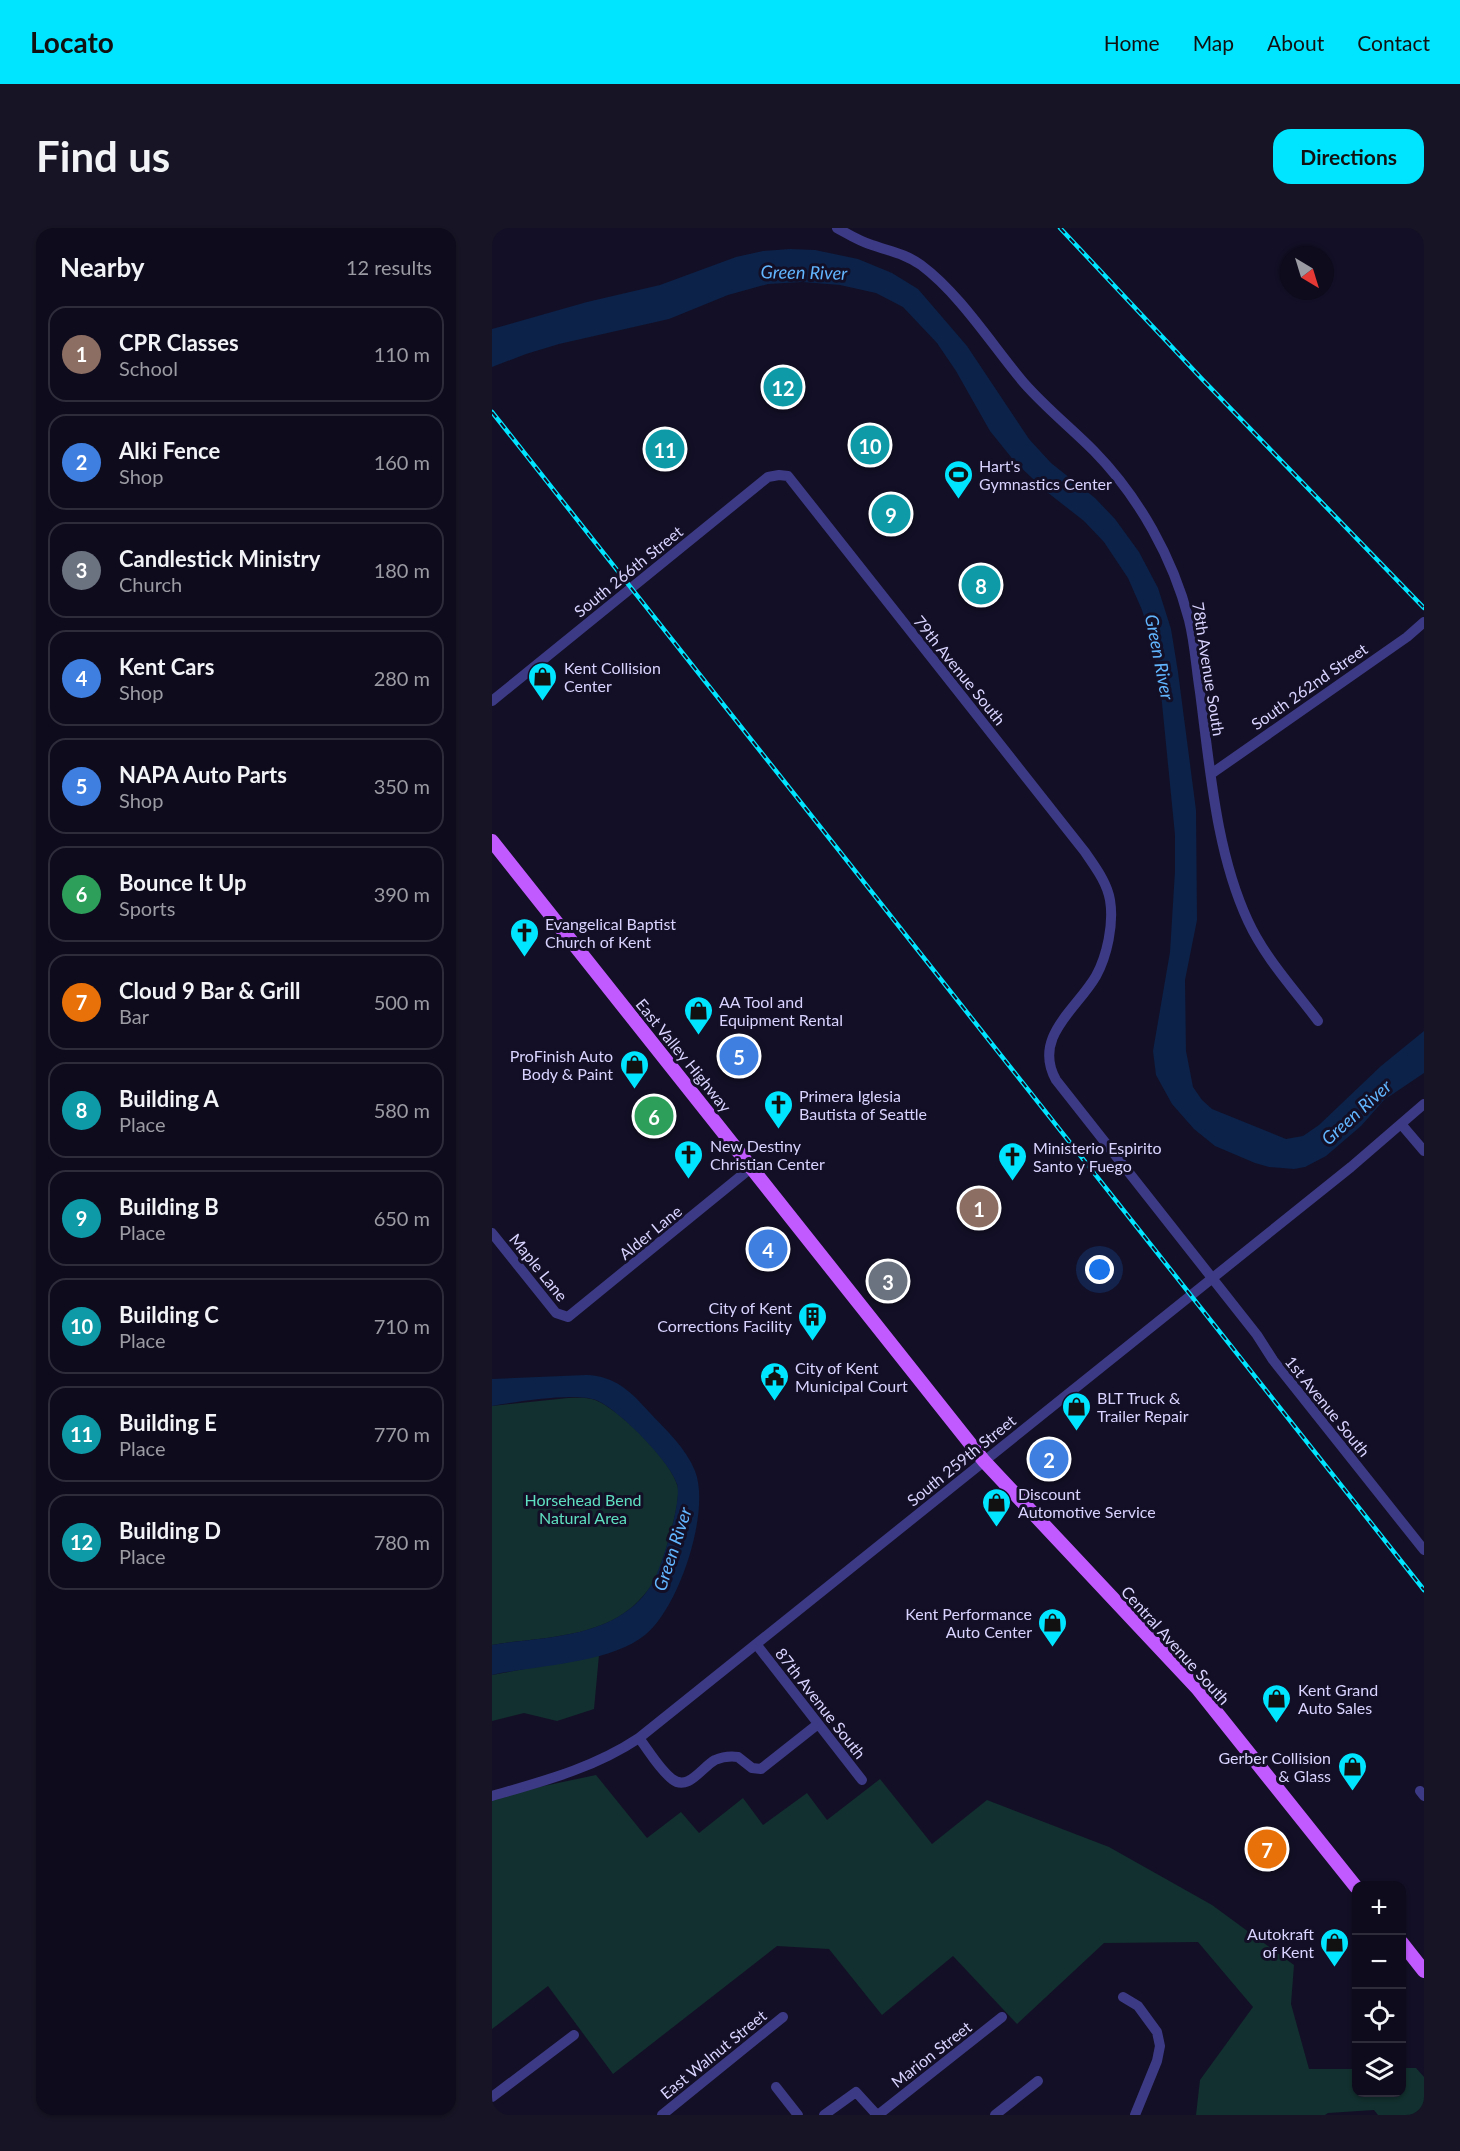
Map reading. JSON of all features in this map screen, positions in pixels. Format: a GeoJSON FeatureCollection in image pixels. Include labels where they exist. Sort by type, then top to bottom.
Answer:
{"type":"FeatureCollection","features":[{"type":"Feature","properties":{"kind":"main road","name":"East Valley Highway"},"geometry":{"type":"LineString","coordinates":[[492,841],[984,1461]]}},
{"type":"Feature","properties":{"kind":"main road","name":"Central Avenue South"},"geometry":{"type":"LineString","coordinates":[[984,1461],[1197,1688],[1352,1882]]}},
{"type":"Feature","properties":{"kind":"main road"},"geometry":{"type":"LineString","coordinates":[[1406,1949],[1424,1971]]}},
{"type":"Feature","properties":{"kind":"street","name":"78th Avenue South"},"geometry":{"type":"LineString","coordinates":[[837,228],[871,245],[910,258],[932,274],[955,298],[1027,386],[1095,453],[1136,504],[1158,542],[1184,604],[1195,655],[1210,774],[1230,871],[1245,914],[1263,948],[1318,1021]]}},
{"type":"Feature","properties":{"kind":"street","name":"South 266th Street"},"geometry":{"type":"LineString","coordinates":[[492,701],[768,477],[788,476]]}},
{"type":"Feature","properties":{"kind":"street","name":"79th Avenue South"},"geometry":{"type":"LineString","coordinates":[[788,476],[1085,852],[1105,885],[1110,899],[1111,920],[1106,947],[1097,974],[1064,1017],[1053,1038],[1049,1057],[1052,1074],[1056,1080]]}},
{"type":"Feature","properties":{"kind":"street","name":"South 262nd Street"},"geometry":{"type":"LineString","coordinates":[[1210,774],[1407,637],[1424,622]]}},
{"type":"Feature","properties":{"kind":"street","name":"1st Avenue South"},"geometry":{"type":"LineString","coordinates":[[1056,1080],[1257,1335],[1272,1360],[1424,1550]]}},
{"type":"Feature","properties":{"kind":"street","name":"South 259th Street"},"geometry":{"type":"LineString","coordinates":[[492,1796],[572,1772],[619,1752],[639,1738],[1351,1167],[1424,1104]]}},
{"type":"Feature","properties":{"kind":"street"},"geometry":{"type":"LineString","coordinates":[[1401,1124],[1424,1151]]}},
{"type":"Feature","properties":{"kind":"street","name":"Alder Lane"},"geometry":{"type":"LineString","coordinates":[[565,1317],[571,1315],[752,1167]]}},
{"type":"Feature","properties":{"kind":"street","name":"Maple Lane"},"geometry":{"type":"LineString","coordinates":[[492,1233],[556,1313],[565,1317]]}},
{"type":"Feature","properties":{"kind":"street","name":"87th Avenue South"},"geometry":{"type":"LineString","coordinates":[[756,1644],[862,1780]]}},
{"type":"Feature","properties":{"kind":"street"},"geometry":{"type":"LineString","coordinates":[[639,1738],[672,1779],[682,1783],[722,1758],[738,1757],[752,1768],[761,1769],[818,1724]]}},
{"type":"Feature","properties":{"kind":"street"},"geometry":{"type":"LineString","coordinates":[[1123,1997],[1138,2006],[1156,2032],[1160,2046],[1157,2061],[1135,2115]]}},
{"type":"Feature","properties":{"kind":"street","name":"East Walnut Street"},"geometry":{"type":"LineString","coordinates":[[662,2115],[783,2017]]}},
{"type":"Feature","properties":{"kind":"street","name":"Marion Street"},"geometry":{"type":"LineString","coordinates":[[878,2115],[1002,2018]]}},
{"type":"Feature","properties":{"kind":"street"},"geometry":{"type":"LineString","coordinates":[[492,2097],[574,2035]]}},
{"type":"Feature","properties":{"kind":"street"},"geometry":{"type":"LineString","coordinates":[[995,2115],[1008,2111],[1038,2081]]}},
{"type":"Feature","properties":{"kind":"street"},"geometry":{"type":"LineString","coordinates":[[776,2087],[798,2115]]}},
{"type":"Feature","properties":{"kind":"street"},"geometry":{"type":"LineString","coordinates":[[824,2115],[856,2092],[878,2115]]}},
{"type":"Feature","properties":{"kind":"green space","name":"Horsehead Bend Natural Area"},"geometry":{"type":"Polygon","coordinates":[[[568,1398],[592,1399],[605,1405],[644,1438],[667,1465],[678,1488],[678,1497],[666,1548],[655,1580],[650,1587],[631,1608],[616,1618],[600,1626],[564,1635],[492,1645],[492,1406],[568,1398]]]}},
{"type":"Feature","properties":{"kind":"green space"},"geometry":{"type":"Polygon","coordinates":[[[599,1655],[594,1709],[557,1721],[524,1713],[492,1721],[492,1675],[599,1655]]]}},
{"type":"Feature","properties":{"kind":"green space"},"geometry":{"type":"Polygon","coordinates":[[[596,1775],[647,1838],[681,1812],[699,1833],[743,1798],[763,1825],[807,1793],[827,1820],[880,1779],[932,1844],[987,1800],[1109,1847],[1212,1905],[1294,1965],[1291,2004],[1309,2069],[1352,2069],[1352,2097],[1406,2097],[1406,2068],[1416,2068],[1424,2077],[1424,2115],[1378,2115],[1374,2110],[1325,2115],[1196,2115],[1200,2080],[1253,2007],[1198,1942],[1104,1943],[1017,2024],[953,1956],[882,2015],[829,1949],[777,1946],[613,2074],[548,1986],[492,2029],[492,1797],[596,1775]]]}},
{"type":"Feature","properties":{"kind":"water","name":"Green River"},"geometry":{"type":"Polygon","coordinates":[[[815,250],[858,259],[892,273],[918,289],[967,346],[1029,439],[1051,463],[1095,498],[1115,519],[1139,552],[1158,588],[1171,629],[1196,810],[1197,920],[1185,980],[1186,1051],[1193,1087],[1202,1100],[1212,1109],[1286,1139],[1303,1136],[1319,1125],[1381,1066],[1424,1031],[1424,1073],[1384,1100],[1361,1126],[1326,1156],[1305,1167],[1294,1169],[1269,1167],[1215,1146],[1194,1129],[1172,1104],[1156,1075],[1153,1051],[1170,952],[1175,835],[1160,683],[1153,647],[1142,610],[1128,578],[1104,542],[1084,521],[1047,492],[1015,462],[990,431],[956,371],[937,343],[903,307],[876,293],[840,285],[802,282],[768,284],[728,295],[669,319],[559,344],[492,367],[492,329],[587,302],[660,285],[736,257],[763,251],[815,250]]]}},
{"type":"Feature","properties":{"kind":"water","name":"Green River"},"geometry":{"type":"Polygon","coordinates":[[[586,1375],[606,1378],[622,1386],[675,1440],[691,1463],[699,1488],[699,1510],[689,1558],[680,1582],[658,1622],[630,1645],[593,1658],[492,1675],[492,1645],[582,1631],[599,1626],[631,1608],[652,1584],[667,1547],[677,1504],[677,1484],[654,1450],[629,1424],[606,1405],[596,1400],[574,1397],[545,1398],[492,1406],[492,1379],[586,1375]]]}},
{"type":"Feature","properties":{"kind":"railway"},"geometry":{"type":"LineString","coordinates":[[1060,228],[1202,379],[1424,608]]}},
{"type":"Feature","properties":{"kind":"railway"},"geometry":{"type":"LineString","coordinates":[[492,412],[1424,1590]]}},
{"type":"Feature","properties":{"kind":"place","name":"Building D"},"geometry":{"type":"Point","coordinates":[783,387]}},
{"type":"Feature","properties":{"kind":"place","name":"Building C"},"geometry":{"type":"Point","coordinates":[870,445]}},
{"type":"Feature","properties":{"kind":"place","name":"Building E"},"geometry":{"type":"Point","coordinates":[665,449]}},
{"type":"Feature","properties":{"kind":"place","name":"Hart's Gymnastics Center"},"geometry":{"type":"Point","coordinates":[958,500]}},
{"type":"Feature","properties":{"kind":"place","name":"Building B"},"geometry":{"type":"Point","coordinates":[891,514]}},
{"type":"Feature","properties":{"kind":"place","name":"Building A"},"geometry":{"type":"Point","coordinates":[981,585]}},
{"type":"Feature","properties":{"kind":"place","name":"Kent Collision Center"},"geometry":{"type":"Point","coordinates":[543,702]}},
{"type":"Feature","properties":{"kind":"place","name":"Evangelical Baptist Church of Kent"},"geometry":{"type":"Point","coordinates":[524,958]}},
{"type":"Feature","properties":{"kind":"place","name":"AA Tool and Equipment Rental"},"geometry":{"type":"Point","coordinates":[698,1036]}},
{"type":"Feature","properties":{"kind":"place","name":"NAPA Auto Parts"},"geometry":{"type":"Point","coordinates":[739,1056]}},
{"type":"Feature","properties":{"kind":"place","name":"ProFinish Auto Body & Paint"},"geometry":{"type":"Point","coordinates":[634,1090]}},
{"type":"Feature","properties":{"kind":"place","name":"Bounce It Up"},"geometry":{"type":"Point","coordinates":[654,1116]}},
{"type":"Feature","properties":{"kind":"place","name":"Primera Iglesia Bautista of Seattle"},"geometry":{"type":"Point","coordinates":[778,1130]}},
{"type":"Feature","properties":{"kind":"place","name":"New Destiny Christian Center"},"geometry":{"type":"Point","coordinates":[689,1180]}},
{"type":"Feature","properties":{"kind":"place","name":"Ministerio Espirito Santo y Fuego"},"geometry":{"type":"Point","coordinates":[1012,1182]}},
{"type":"Feature","properties":{"kind":"place","name":"CPR Classes"},"geometry":{"type":"Point","coordinates":[979,1208]}},
{"type":"Feature","properties":{"kind":"place","name":"Kent Cars"},"geometry":{"type":"Point","coordinates":[768,1249]}},
{"type":"Feature","properties":{"kind":"place","name":"Candlestick Ministry"},"geometry":{"type":"Point","coordinates":[888,1281]}},
{"type":"Feature","properties":{"kind":"place","name":"City of Kent Corrections Facility"},"geometry":{"type":"Point","coordinates":[813,1342]}},
{"type":"Feature","properties":{"kind":"place","name":"City of Kent Municipal Court"},"geometry":{"type":"Point","coordinates":[774,1402]}},
{"type":"Feature","properties":{"kind":"place","name":"BLT Truck & Trailer Repair"},"geometry":{"type":"Point","coordinates":[1076,1432]}},
{"type":"Feature","properties":{"kind":"place","name":"Alki Fence"},"geometry":{"type":"Point","coordinates":[1049,1459]}},
{"type":"Feature","properties":{"kind":"place","name":"Discount Automotive Service"},"geometry":{"type":"Point","coordinates":[997,1528]}},
{"type":"Feature","properties":{"kind":"place","name":"Kent Performance Auto Center"},"geometry":{"type":"Point","coordinates":[1053,1648]}},
{"type":"Feature","properties":{"kind":"place","name":"Kent Grand Auto Sales"},"geometry":{"type":"Point","coordinates":[1277,1724]}},
{"type":"Feature","properties":{"kind":"place","name":"Gerber Collision & Glass"},"geometry":{"type":"Point","coordinates":[1352,1792]}},
{"type":"Feature","properties":{"kind":"place","name":"Cloud 9 Bar & Grill"},"geometry":{"type":"Point","coordinates":[1267,1849]}},
{"type":"Feature","properties":{"kind":"place","name":"Autokraft of Kent"},"geometry":{"type":"Point","coordinates":[1335,1968]}}]}
